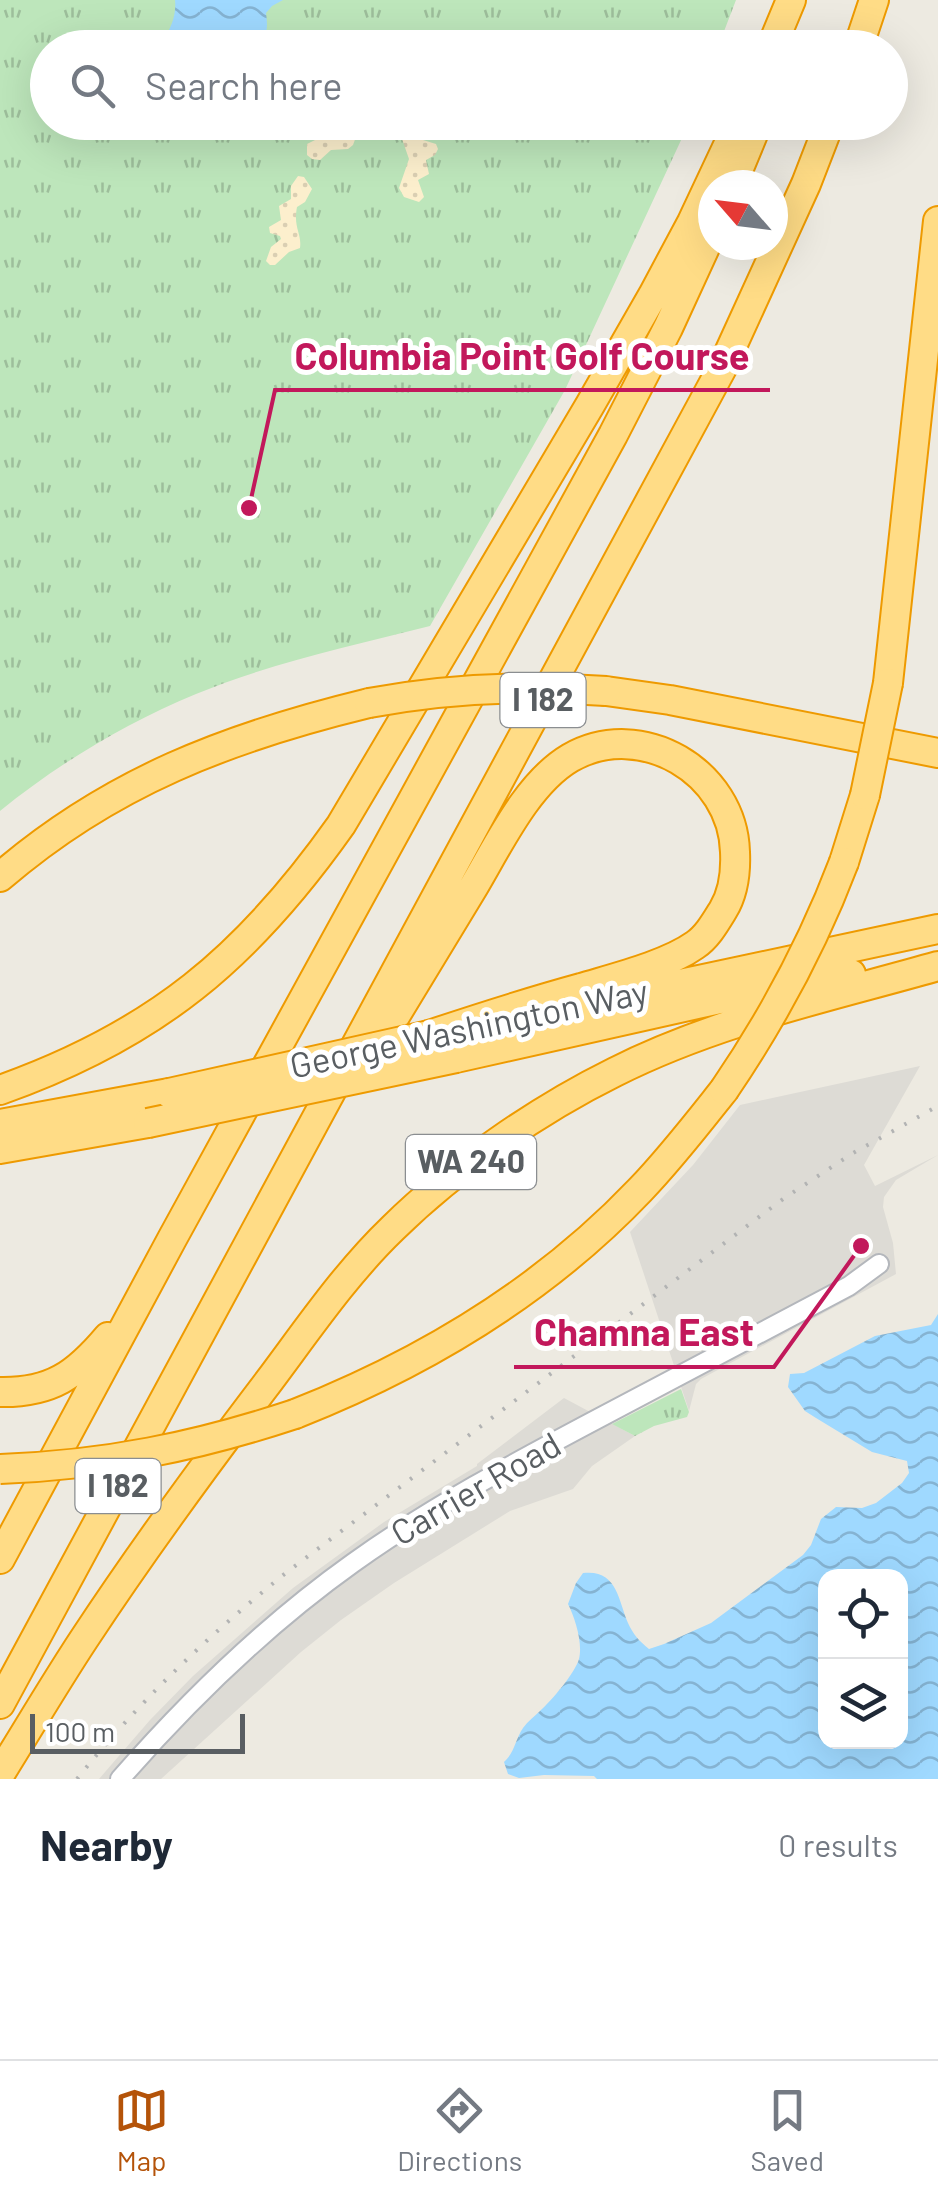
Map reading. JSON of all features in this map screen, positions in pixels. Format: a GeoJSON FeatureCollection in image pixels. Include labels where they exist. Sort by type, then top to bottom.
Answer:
{"type":"FeatureCollection","features":[{"type":"Feature","properties":{"kind":"highway"},"geometry":{"type":"LineString","coordinates":[[778,30],[790,0]]}},
{"type":"Feature","properties":{"kind":"highway"},"geometry":{"type":"LineString","coordinates":[[793,30],[804,0]]}},
{"type":"Feature","properties":{"kind":"highway"},"geometry":{"type":"LineString","coordinates":[[864,30],[874,0]]}},
{"type":"Feature","properties":{"kind":"highway"},"geometry":{"type":"LineString","coordinates":[[0,1090],[84,1056],[156,1016],[259,929],[317,860],[590,405],[692,222],[731,140]]}},
{"type":"Feature","properties":{"kind":"highway"},"geometry":{"type":"LineString","coordinates":[[738,170],[751,140]]}},
{"type":"Feature","properties":{"kind":"highway","name":"I 182"},"geometry":{"type":"LineString","coordinates":[[0,1704],[722,368],[823,140]]}},
{"type":"Feature","properties":{"kind":"highway"},"geometry":{"type":"LineString","coordinates":[[0,1469],[72,1465],[191,1445],[295,1414],[422,1356],[532,1284],[586,1241],[639,1191],[724,1090],[784,995],[828,903],[865,795],[888,683],[938,220]]}},
{"type":"Feature","properties":{"kind":"highway","name":"I 182"},"geometry":{"type":"LineString","coordinates":[[0,1559],[612,435],[699,260]]}},
{"type":"Feature","properties":{"kind":"highway"},"geometry":{"type":"LineString","coordinates":[[0,877],[64,827],[112,796],[200,754],[369,702],[474,688],[606,691],[938,753]]}},
{"type":"Feature","properties":{"kind":"highway"},"geometry":{"type":"LineString","coordinates":[[237,1267],[297,1179],[521,809],[544,778],[570,758],[590,750],[634,745],[671,755],[708,783],[729,818],[735,838],[734,882],[728,902],[713,927],[696,945],[672,958],[430,1035]]}},
{"type":"Feature","properties":{"kind":"highway","name":"George Washington Way"},"geometry":{"type":"LineString","coordinates":[[0,1124],[169,1093],[938,928]]}},
{"type":"Feature","properties":{"kind":"highway","name":"George Washington Way"},"geometry":{"type":"LineString","coordinates":[[0,1149],[144,1124],[724,998],[938,957]]}},
{"type":"Feature","properties":{"kind":"highway","name":"WA 240"},"geometry":{"type":"LineString","coordinates":[[0,1774],[84,1640],[236,1424],[353,1273],[420,1202],[558,1103],[669,1047],[747,1020],[938,966]]}},
{"type":"Feature","properties":{"kind":"highway"},"geometry":{"type":"LineString","coordinates":[[0,1167],[144,1124]]}},
{"type":"Feature","properties":{"kind":"highway"},"geometry":{"type":"LineString","coordinates":[[0,1392],[43,1388],[68,1377],[88,1361],[108,1338],[172,1239]]}},
{"type":"Feature","properties":{"kind":"street","name":"Carrier Road"},"geometry":{"type":"LineString","coordinates":[[120,1779],[170,1722],[238,1656],[366,1553],[471,1488],[849,1286],[878,1264]]}},
{"type":"Feature","properties":{"kind":"shaded area"},"geometry":{"type":"Polygon","coordinates":[[[920,1066],[864,1165],[875,1186],[938,1155],[896,1180],[884,1197],[896,1274],[701,1379],[689,1411],[630,1232],[693,1165],[740,1105],[920,1066]]]}},
{"type":"Feature","properties":{"kind":"shaded area"},"geometry":{"type":"Polygon","coordinates":[[[564,1398],[635,1436],[592,1466],[573,1489],[510,1511],[341,1620],[161,1779],[99,1779],[193,1676],[293,1588],[384,1522],[477,1466],[564,1398]]]}},
{"type":"Feature","properties":{"kind":"green space"},"geometry":{"type":"Polygon","coordinates":[[[0,0],[736,0],[725,30],[30,30],[30,140],[681,140],[565,390],[430,626],[282,664],[196,694],[94,745],[0,811],[0,0]]]}},
{"type":"Feature","properties":{"kind":"green space"},"geometry":{"type":"Polygon","coordinates":[[[681,1389],[689,1412],[687,1417],[635,1436],[612,1424],[681,1389]]]}},
{"type":"Feature","properties":{"kind":"sand"},"geometry":{"type":"Polygon","coordinates":[[[315,140],[355,140],[348,149],[331,150],[320,160],[307,155],[307,144],[315,140]]]}},
{"type":"Feature","properties":{"kind":"sand"},"geometry":{"type":"Polygon","coordinates":[[[402,140],[436,144],[435,155],[426,160],[429,174],[418,180],[424,197],[419,202],[404,197],[399,188],[409,159],[402,140]]]}},
{"type":"Feature","properties":{"kind":"sand"},"geometry":{"type":"Polygon","coordinates":[[[298,176],[304,177],[312,189],[297,207],[300,248],[270,265],[266,261],[271,247],[281,239],[270,233],[269,227],[281,220],[279,206],[291,199],[291,186],[298,176]]]}},
{"type":"Feature","properties":{"kind":"water"},"geometry":{"type":"Polygon","coordinates":[[[175,0],[283,0],[266,13],[266,30],[168,30],[175,14],[175,0]]]}},
{"type":"Feature","properties":{"kind":"water"},"geometry":{"type":"Polygon","coordinates":[[[938,1314],[938,1779],[597,1779],[544,1775],[519,1778],[508,1774],[504,1762],[523,1728],[562,1686],[579,1659],[578,1631],[568,1604],[583,1573],[594,1573],[610,1581],[632,1631],[649,1649],[711,1623],[803,1555],[821,1519],[836,1507],[862,1508],[876,1503],[902,1483],[909,1473],[907,1461],[872,1452],[805,1411],[788,1387],[790,1374],[804,1373],[875,1336],[931,1325],[938,1314]]]}},
{"type":"Feature","properties":{"kind":"railway"},"geometry":{"type":"LineString","coordinates":[[77,1779],[176,1670],[287,1572],[783,1199],[853,1153],[938,1106]]}},
{"type":"Feature","properties":{"kind":"place","name":"Columbia Point Golf Course"},"geometry":{"type":"Point","coordinates":[249,508]}},
{"type":"Feature","properties":{"kind":"place","name":"Chamna East"},"geometry":{"type":"Point","coordinates":[861,1246]}}]}
